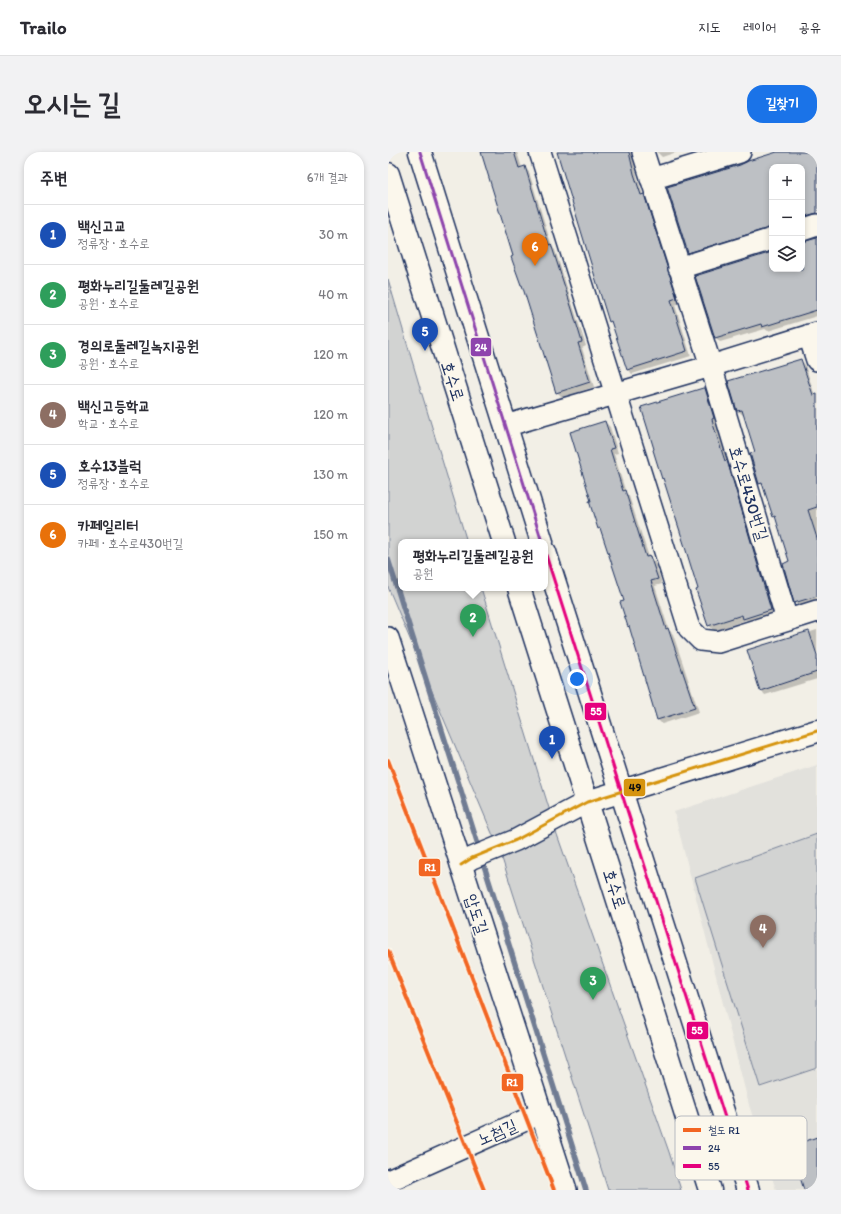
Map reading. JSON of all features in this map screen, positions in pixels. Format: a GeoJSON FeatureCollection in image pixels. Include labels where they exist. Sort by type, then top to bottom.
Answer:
{"type":"FeatureCollection","features":[{"type":"Feature","properties":{"kind":"main road"},"geometry":{"type":"LineString","coordinates":[[420,152],[541,539]]}},
{"type":"Feature","properties":{"kind":"main road","name":"호수로"},"geometry":{"type":"LineString","coordinates":[[388,174],[503,539]]}},
{"type":"Feature","properties":{"kind":"main road","name":"호수로"},"geometry":{"type":"LineString","coordinates":[[548,561],[724,1116]]}},
{"type":"Feature","properties":{"kind":"main road","name":"호수로"},"geometry":{"type":"LineString","coordinates":[[520,591],[687,1116]]}},
{"type":"Feature","properties":{"kind":"main road"},"geometry":{"type":"LineString","coordinates":[[587,802],[817,731]]}},
{"type":"Feature","properties":{"kind":"main road","name":"호수로"},"geometry":{"type":"LineString","coordinates":[[707,1180],[710,1190]]}},
{"type":"Feature","properties":{"kind":"main road","name":"호수로"},"geometry":{"type":"LineString","coordinates":[[745,1180],[748,1190]]}},
{"type":"Feature","properties":{"kind":"street"},"geometry":{"type":"LineString","coordinates":[[540,152],[689,628],[702,640],[718,642],[817,611]]}},
{"type":"Feature","properties":{"kind":"street","name":"호수로430번길"},"geometry":{"type":"LineString","coordinates":[[643,152],[711,366],[787,620]]}},
{"type":"Feature","properties":{"kind":"street"},"geometry":{"type":"LineString","coordinates":[[651,179],[740,152]]}},
{"type":"Feature","properties":{"kind":"street"},"geometry":{"type":"LineString","coordinates":[[805,229],[817,225]]}},
{"type":"Feature","properties":{"kind":"street"},"geometry":{"type":"LineString","coordinates":[[679,268],[769,240]]}},
{"type":"Feature","properties":{"kind":"street"},"geometry":{"type":"LineString","coordinates":[[505,426],[711,366],[813,334],[817,360]]}},
{"type":"Feature","properties":{"kind":"street","name":"압도길"},"geometry":{"type":"LineString","coordinates":[[388,638],[466,861],[541,1113],[566,1190]]}},
{"type":"Feature","properties":{"kind":"street"},"geometry":{"type":"LineString","coordinates":[[466,861],[500,848],[587,802]]}},
{"type":"Feature","properties":{"kind":"street","name":"노첨길"},"geometry":{"type":"LineString","coordinates":[[388,1181],[541,1113]]}},
{"type":"Feature","properties":{"kind":"shaded area"},"geometry":{"type":"Polygon","coordinates":[[[388,279],[466,539],[398,539],[398,591],[482,591],[552,818],[497,845],[388,587],[388,279]]]}},
{"type":"Feature","properties":{"kind":"shaded area"},"geometry":{"type":"Polygon","coordinates":[[[817,765],[817,1190],[776,1190],[773,1180],[807,1180],[807,1116],[752,1116],[674,812],[817,765]]]}},
{"type":"Feature","properties":{"kind":"shaded area"},"geometry":{"type":"Polygon","coordinates":[[[554,826],[669,1152],[675,1171],[675,1180],[678,1180],[681,1190],[608,1190],[500,852],[554,826]]]}},
{"type":"Feature","properties":{"kind":"shaded area"},"geometry":{"type":"Polygon","coordinates":[[[817,834],[817,1068],[760,1087],[695,878],[817,834]]]}},
{"type":"Feature","properties":{"kind":"building"},"geometry":{"type":"Polygon","coordinates":[[[481,152],[514,152],[519,168],[525,166],[549,245],[551,244],[582,342],[578,343],[590,382],[556,393],[522,285],[511,257],[513,256],[481,152]]]}},
{"type":"Feature","properties":{"kind":"building"},"geometry":{"type":"Polygon","coordinates":[[[557,152],[629,152],[634,174],[641,195],[644,194],[677,298],[671,300],[687,351],[627,370],[611,321],[609,322],[557,152]]]}},
{"type":"Feature","properties":{"kind":"building"},"geometry":{"type":"Polygon","coordinates":[[[777,152],[817,152],[817,213],[805,216],[805,164],[769,164],[769,228],[688,253],[667,187],[740,165],[777,152]]]}},
{"type":"Feature","properties":{"kind":"building"},"geometry":{"type":"Polygon","coordinates":[[[817,238],[817,310],[762,327],[761,324],[715,338],[695,276],[769,253],[769,272],[805,272],[805,241],[817,238]]]}},
{"type":"Feature","properties":{"kind":"building"},"geometry":{"type":"Polygon","coordinates":[[[801,359],[813,395],[817,394],[817,507],[808,510],[817,538],[817,596],[794,603],[783,564],[789,561],[775,516],[773,517],[762,483],[759,484],[750,453],[755,452],[742,410],[737,411],[728,381],[801,359]]]}},
{"type":"Feature","properties":{"kind":"building"},"geometry":{"type":"Polygon","coordinates":[[[705,388],[714,418],[712,419],[713,424],[725,461],[727,460],[771,610],[743,619],[742,615],[708,626],[696,590],[698,589],[663,478],[662,479],[641,407],[705,388]]]}},
{"type":"Feature","properties":{"kind":"building"},"geometry":{"type":"Polygon","coordinates":[[[605,421],[614,448],[610,449],[623,491],[625,490],[646,557],[650,556],[658,579],[651,581],[666,629],[668,628],[695,708],[657,720],[629,626],[628,627],[620,602],[624,601],[600,528],[598,529],[589,501],[591,501],[570,432],[605,421]]]}},
{"type":"Feature","properties":{"kind":"building"},"geometry":{"type":"Polygon","coordinates":[[[809,631],[817,655],[817,672],[760,691],[747,650],[809,631]]]}},
{"type":"Feature","properties":{"kind":"building"},"geometry":{"type":"Polygon","coordinates":[[[817,1137],[817,1190],[804,1190],[801,1180],[807,1180],[807,1141],[817,1137]]]}},
{"type":"Feature","properties":{"kind":"waterway"},"geometry":{"type":"LineString","coordinates":[[388,559],[398,591]]}},
{"type":"Feature","properties":{"kind":"waterway"},"geometry":{"type":"LineString","coordinates":[[398,591],[480,851]]}},
{"type":"Feature","properties":{"kind":"waterway"},"geometry":{"type":"LineString","coordinates":[[482,859],[586,1190]]}},
{"type":"Feature","properties":{"kind":"rail line","name":"R1"},"geometry":{"type":"LineString","coordinates":[[388,760],[554,1190]]}},
{"type":"Feature","properties":{"kind":"rail line","name":"R1"},"geometry":{"type":"LineString","coordinates":[[388,951],[484,1190]]}},
{"type":"Feature","properties":{"kind":"transit line","name":"24"},"geometry":{"type":"LineString","coordinates":[[420,152],[541,539]]}},
{"type":"Feature","properties":{"kind":"transit line","name":"55"},"geometry":{"type":"LineString","coordinates":[[548,561],[724,1116]]}},
{"type":"Feature","properties":{"kind":"transit line","name":"49"},"geometry":{"type":"LineString","coordinates":[[461,865],[472,858],[516,840],[587,802],[817,731]]}},
{"type":"Feature","properties":{"kind":"transit line","name":"55"},"geometry":{"type":"LineString","coordinates":[[745,1180],[748,1190]]}},
{"type":"Feature","properties":{"kind":"place","name":"카페일리터"},"geometry":{"type":"Point","coordinates":[535,266]}},
{"type":"Feature","properties":{"kind":"place","name":"호수13블럭"},"geometry":{"type":"Point","coordinates":[425,351]}},
{"type":"Feature","properties":{"kind":"place","name":"평화누리길둘레길공원"},"geometry":{"type":"Point","coordinates":[473,637]}},
{"type":"Feature","properties":{"kind":"place","name":"백신고교"},"geometry":{"type":"Point","coordinates":[552,759]}},
{"type":"Feature","properties":{"kind":"place","name":"백신고등학교"},"geometry":{"type":"Point","coordinates":[763,948]}},
{"type":"Feature","properties":{"kind":"place","name":"경의로둘레길녹지공원"},"geometry":{"type":"Point","coordinates":[593,1000]}}]}
